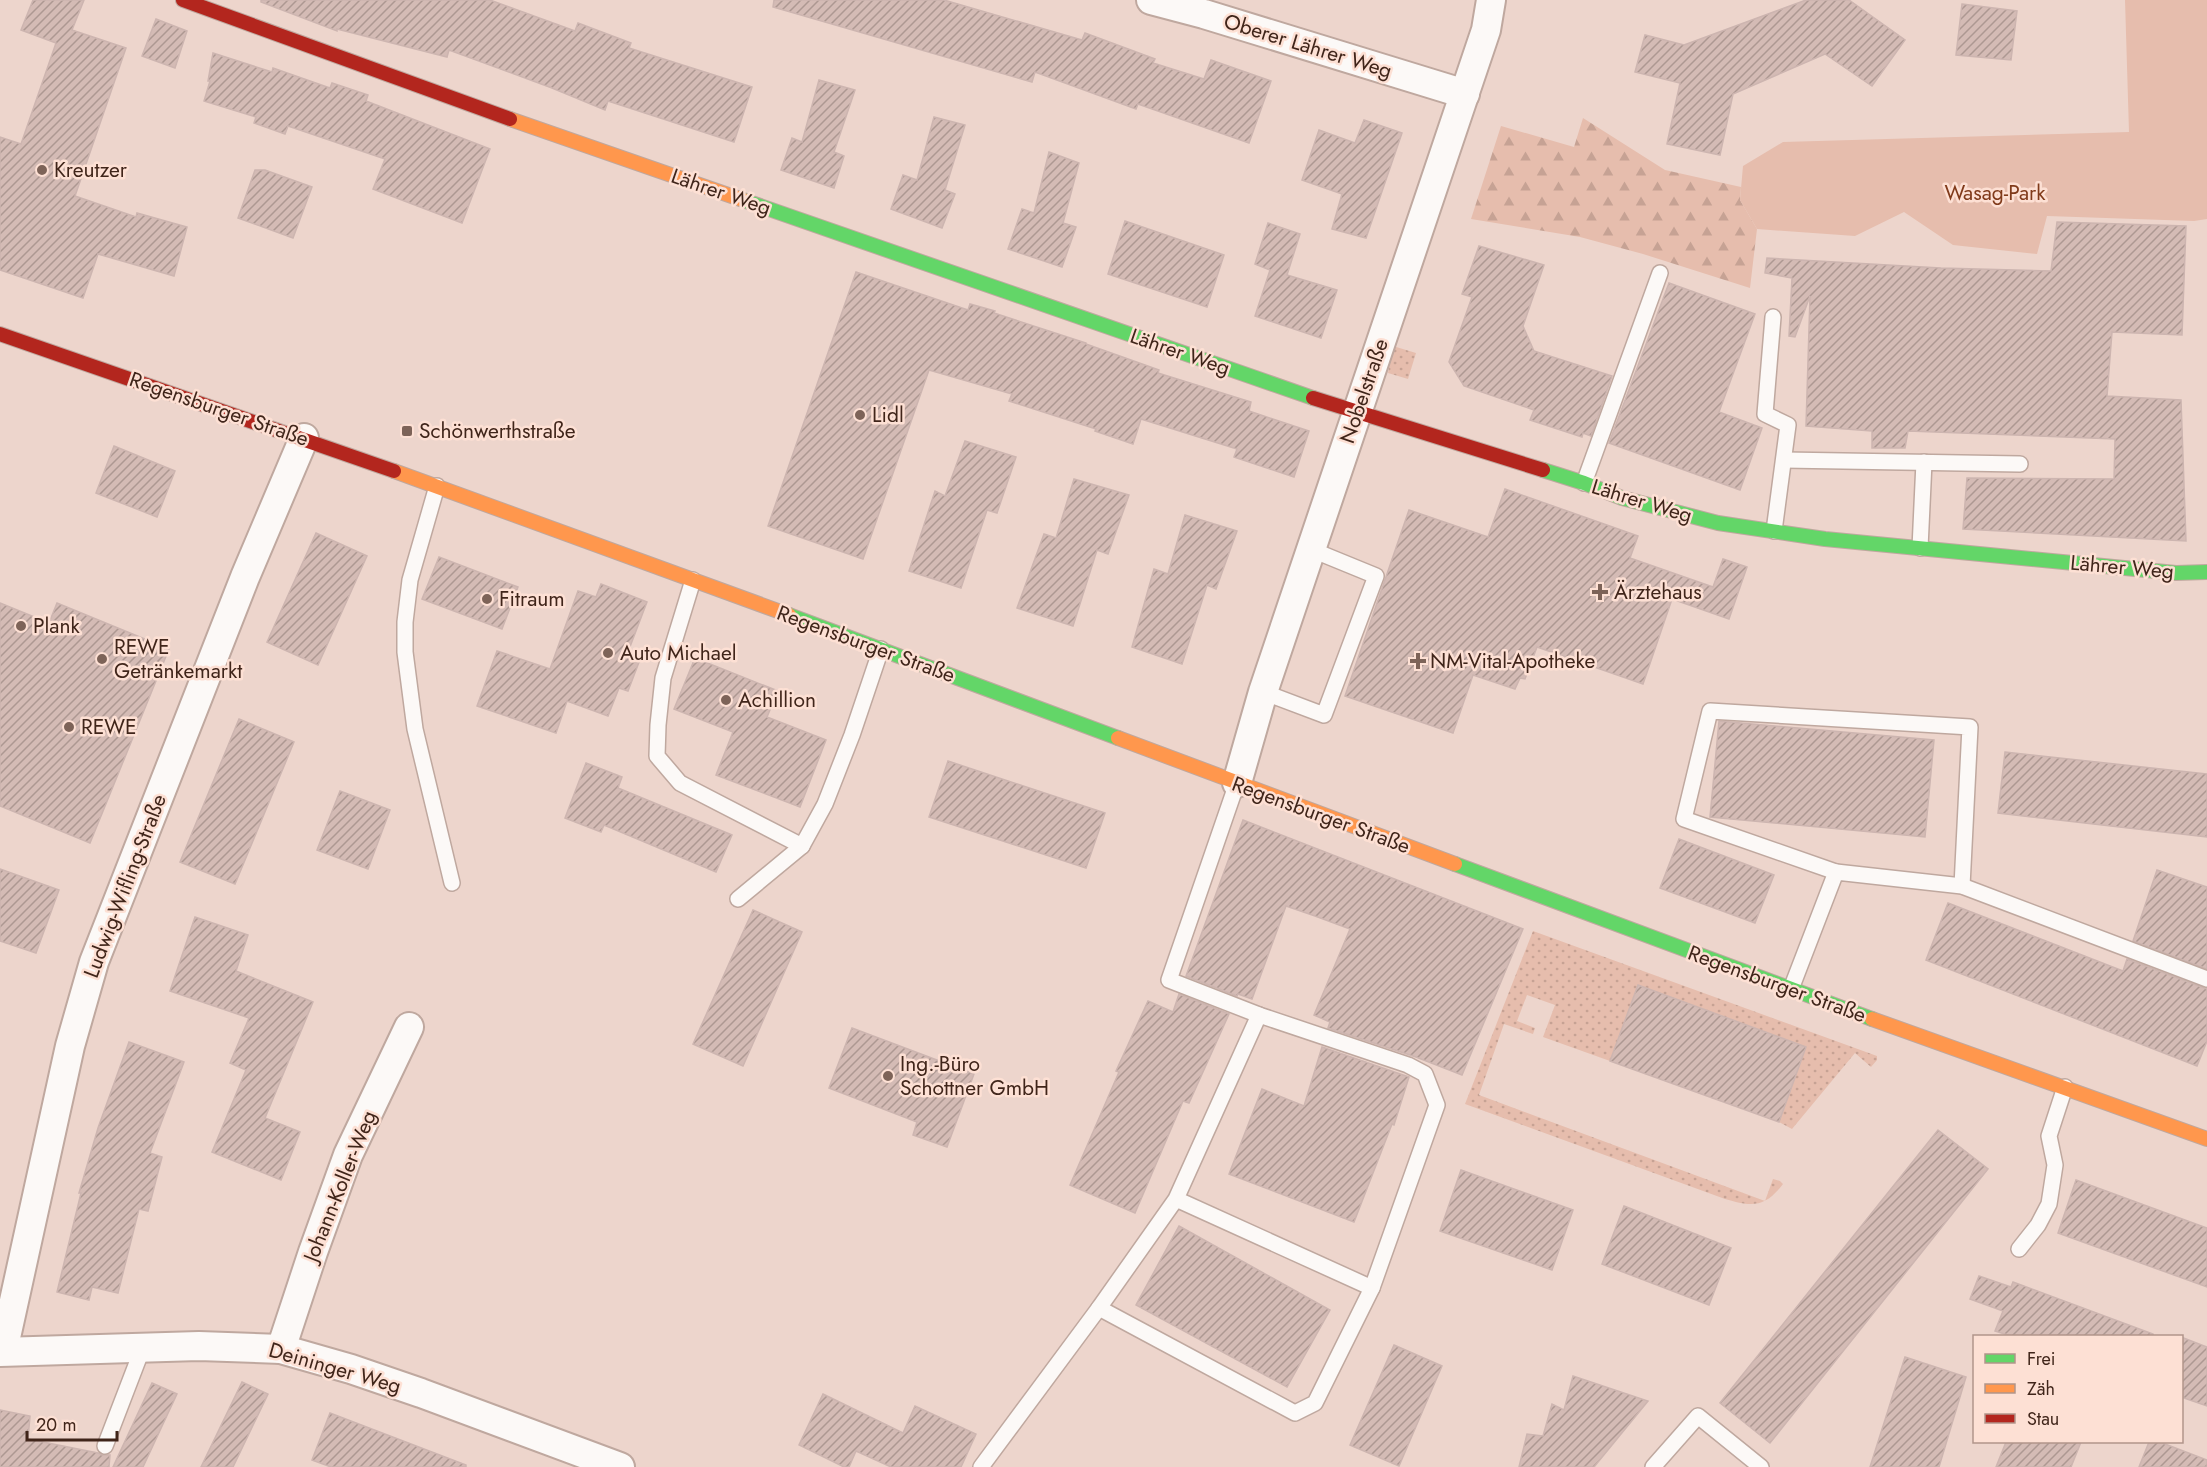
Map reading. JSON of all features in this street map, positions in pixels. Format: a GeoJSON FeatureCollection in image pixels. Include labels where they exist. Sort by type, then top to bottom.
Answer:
{"type":"FeatureCollection","features":[{"type":"Feature","properties":{"kind":"main road","name":"Lährer Weg"},"geometry":{"type":"LineString","coordinates":[[183,0],[524,124],[1356,413],[1584,483],[1622,498],[1718,523],[1825,539],[2176,573],[2207,572]]}},
{"type":"Feature","properties":{"kind":"main road","name":"Regensburger Straße"},"geometry":{"type":"LineString","coordinates":[[0,334],[437,486],[881,649],[1922,1038],[2207,1138]]}},
{"type":"Feature","properties":{"kind":"street","name":"Oberer Lährer Weg"},"geometry":{"type":"LineString","coordinates":[[1151,0],[1465,94]]}},
{"type":"Feature","properties":{"kind":"street","name":"Nobelstraße"},"geometry":{"type":"LineString","coordinates":[[1237,783],[1263,692],[1310,549],[1486,30],[1491,0]]}},
{"type":"Feature","properties":{"kind":"street","name":"Ludwig-Wifling-Straße"},"geometry":{"type":"LineString","coordinates":[[1,1352],[70,1046],[94,962],[245,577],[304,438]]}},
{"type":"Feature","properties":{"kind":"street","name":"Johann-Koller-Weg"},"geometry":{"type":"LineString","coordinates":[[281,1349],[348,1155],[409,1027]]}},
{"type":"Feature","properties":{"kind":"street","name":"Deininger Weg"},"geometry":{"type":"LineString","coordinates":[[1,1352],[143,1347],[243,1346],[281,1349],[351,1369],[421,1393],[620,1467]]}},
{"type":"Feature","properties":{"kind":"lane"},"geometry":{"type":"LineString","coordinates":[[1584,483],[1660,273]]}},
{"type":"Feature","properties":{"kind":"lane"},"geometry":{"type":"LineString","coordinates":[[1773,316],[1765,414],[1788,425],[1773,531]]}},
{"type":"Feature","properties":{"kind":"lane"},"geometry":{"type":"LineString","coordinates":[[1784,460],[2020,464]]}},
{"type":"Feature","properties":{"kind":"lane"},"geometry":{"type":"LineString","coordinates":[[1920,548],[1924,462]]}},
{"type":"Feature","properties":{"kind":"lane"},"geometry":{"type":"LineString","coordinates":[[437,486],[410,580],[405,622],[405,652],[415,729],[452,884]]}},
{"type":"Feature","properties":{"kind":"lane"},"geometry":{"type":"LineString","coordinates":[[1263,692],[1324,715],[1376,576],[1310,549]]}},
{"type":"Feature","properties":{"kind":"lane"},"geometry":{"type":"LineString","coordinates":[[693,580],[663,678],[657,756],[680,783],[802,846]]}},
{"type":"Feature","properties":{"kind":"lane"},"geometry":{"type":"LineString","coordinates":[[738,899],[802,846],[825,804],[852,735],[881,649]]}},
{"type":"Feature","properties":{"kind":"lane"},"geometry":{"type":"LineString","coordinates":[[1962,885],[1970,727],[1710,711],[1684,819],[1836,872],[1962,885],[2207,979]]}},
{"type":"Feature","properties":{"kind":"lane"},"geometry":{"type":"LineString","coordinates":[[1099,1308],[1295,1413],[1315,1403],[1372,1288],[1437,1105],[1425,1074],[1408,1065],[1259,1015],[1169,980],[1237,783]]}},
{"type":"Feature","properties":{"kind":"lane"},"geometry":{"type":"LineString","coordinates":[[1791,989],[1836,872]]}},
{"type":"Feature","properties":{"kind":"lane"},"geometry":{"type":"LineString","coordinates":[[981,1467],[1099,1308],[1176,1199],[1259,1015]]}},
{"type":"Feature","properties":{"kind":"lane"},"geometry":{"type":"LineString","coordinates":[[2019,1249],[2049,1204],[2055,1165],[2049,1136],[2065,1087]]}},
{"type":"Feature","properties":{"kind":"lane"},"geometry":{"type":"LineString","coordinates":[[1176,1199],[1372,1288]]}},
{"type":"Feature","properties":{"kind":"lane"},"geometry":{"type":"LineString","coordinates":[[105,1446],[143,1347]]}},
{"type":"Feature","properties":{"kind":"lane"},"geometry":{"type":"LineString","coordinates":[[1653,1467],[1698,1416],[1761,1467]]}},
{"type":"Feature","properties":{"kind":"green space","name":"Wasag-Park"},"geometry":{"type":"Polygon","coordinates":[[[2125,0],[2207,0],[2207,219],[2194,221],[2047,216],[2037,254],[1953,245],[1904,212],[1855,236],[1757,229],[1740,200],[1743,166],[1783,142],[2129,132],[2125,0]]]}},
{"type":"Feature","properties":{"kind":"green space"},"geometry":{"type":"Polygon","coordinates":[[[1583,118],[1665,170],[1741,187],[1740,200],[1757,229],[1750,288],[1643,254],[1580,237],[1471,219],[1501,126],[1574,147],[1583,118]]]}},
{"type":"Feature","properties":{"kind":"green space"},"geometry":{"type":"Polygon","coordinates":[[[1393,346],[1416,353],[1408,379],[1388,373],[1393,346]]]}},
{"type":"Feature","properties":{"kind":"green space"},"geometry":{"type":"Polygon","coordinates":[[[1533,931],[1877,1056],[1877,1060],[1871,1067],[1855,1053],[1792,1129],[1779,1122],[1806,1047],[1638,985],[1610,1061],[1543,1037],[1555,1005],[1527,995],[1517,1021],[1535,1028],[1533,1034],[1504,1024],[1479,1095],[1765,1201],[1757,1204],[1725,1199],[1465,1104],[1533,931]]]}},
{"type":"Feature","properties":{"kind":"green space"},"geometry":{"type":"Polygon","coordinates":[[[1773,1179],[1780,1181],[1783,1184],[1765,1201],[1773,1179]]]}},
{"type":"Feature","properties":{"kind":"building","name":"Kreutzer"},"geometry":{"type":"Polygon","coordinates":[[[33,0],[84,0],[72,30],[126,48],[75,196],[136,217],[137,213],[187,227],[174,276],[98,254],[83,298],[0,270],[0,137],[21,144],[56,43],[21,30],[33,0]]]}},
{"type":"Feature","properties":{"kind":"building"},"geometry":{"type":"Polygon","coordinates":[[[261,0],[490,0],[575,31],[578,23],[631,43],[629,48],[752,87],[734,142],[608,101],[605,110],[449,50],[447,57],[337,29],[337,31],[261,2],[261,0]]]}},
{"type":"Feature","properties":{"kind":"building"},"geometry":{"type":"Polygon","coordinates":[[[774,0],[944,0],[1082,40],[1085,33],[1155,59],[1153,63],[1204,79],[1211,60],[1271,81],[1249,143],[1138,104],[1136,109],[1035,72],[1032,82],[773,7],[774,0]]]}},
{"type":"Feature","properties":{"kind":"building"},"geometry":{"type":"Polygon","coordinates":[[[1806,0],[1849,0],[1905,40],[1872,86],[1825,54],[1733,94],[1720,155],[1667,144],[1680,83],[1635,72],[1645,35],[1684,45],[1806,0]]]}},
{"type":"Feature","properties":{"kind":"building"},"geometry":{"type":"Polygon","coordinates":[[[1962,4],[2017,11],[2011,60],[1956,55],[1962,4]]]}},
{"type":"Feature","properties":{"kind":"building"},"geometry":{"type":"Polygon","coordinates":[[[156,19],[187,31],[175,68],[142,56],[156,19]]]}},
{"type":"Feature","properties":{"kind":"building"},"geometry":{"type":"Polygon","coordinates":[[[213,53],[272,72],[273,68],[330,88],[332,83],[368,95],[366,101],[490,149],[462,223],[373,189],[385,159],[288,126],[285,134],[254,123],[256,117],[204,101],[210,81],[208,81],[213,53]]]}},
{"type":"Feature","properties":{"kind":"building"},"geometry":{"type":"Polygon","coordinates":[[[819,80],[855,90],[834,152],[844,156],[834,188],[781,170],[792,138],[802,142],[819,80]]]}},
{"type":"Feature","properties":{"kind":"building"},"geometry":{"type":"Polygon","coordinates":[[[934,117],[965,125],[945,190],[955,194],[942,228],[891,209],[903,175],[917,180],[934,117]]]}},
{"type":"Feature","properties":{"kind":"building"},"geometry":{"type":"Polygon","coordinates":[[[1364,120],[1402,133],[1366,238],[1332,229],[1342,194],[1302,180],[1319,130],[1355,143],[1364,120]]]}},
{"type":"Feature","properties":{"kind":"building"},"geometry":{"type":"Polygon","coordinates":[[[1049,152],[1079,163],[1063,223],[1076,227],[1062,267],[1008,249],[1022,209],[1034,213],[1049,152]]]}},
{"type":"Feature","properties":{"kind":"building"},"geometry":{"type":"Polygon","coordinates":[[[255,170],[265,170],[312,187],[293,238],[238,218],[255,170]]]}},
{"type":"Feature","properties":{"kind":"building"},"geometry":{"type":"Polygon","coordinates":[[[1125,221],[1224,255],[1207,307],[1108,274],[1125,221]]]}},
{"type":"Feature","properties":{"kind":"building"},"geometry":{"type":"Polygon","coordinates":[[[2057,222],[2186,226],[2182,335],[2112,332],[2107,396],[2181,400],[2186,541],[1963,529],[1967,478],[2114,479],[2115,439],[1908,431],[1905,448],[1872,448],[1872,431],[1806,426],[1810,296],[1795,337],[1789,336],[1792,278],[1765,273],[1767,258],[1941,268],[2051,271],[2057,222]]]}},
{"type":"Feature","properties":{"kind":"building"},"geometry":{"type":"Polygon","coordinates":[[[1268,223],[1300,234],[1287,275],[1337,290],[1321,338],[1255,316],[1270,270],[1255,264],[1268,223]]]}},
{"type":"Feature","properties":{"kind":"building"},"geometry":{"type":"Polygon","coordinates":[[[1479,246],[1544,265],[1523,326],[1534,351],[1612,376],[1591,436],[1583,433],[1582,437],[1530,420],[1534,410],[1464,386],[1449,362],[1472,297],[1462,294],[1479,246]]]}},
{"type":"Feature","properties":{"kind":"building"},"geometry":{"type":"Polygon","coordinates":[[[856,272],[968,310],[970,304],[995,311],[994,313],[1159,370],[1158,373],[1251,402],[1249,411],[1309,431],[1294,477],[1234,457],[1237,449],[1141,419],[1133,444],[1095,431],[1096,429],[1009,401],[1012,394],[929,370],[863,559],[768,526],[856,272]]]}},
{"type":"Feature","properties":{"kind":"building"},"geometry":{"type":"Polygon","coordinates":[[[1669,283],[1755,314],[1719,412],[1762,428],[1740,490],[1609,443],[1669,283]]]}},
{"type":"Feature","properties":{"kind":"building"},"geometry":{"type":"Polygon","coordinates":[[[965,441],[1016,457],[997,513],[987,510],[961,588],[909,571],[935,491],[945,496],[965,441]]]}},
{"type":"Feature","properties":{"kind":"building"},"geometry":{"type":"Polygon","coordinates":[[[114,446],[175,471],[157,517],[96,493],[114,446]]]}},
{"type":"Feature","properties":{"kind":"building"},"geometry":{"type":"Polygon","coordinates":[[[1074,479],[1129,495],[1108,554],[1097,550],[1073,626],[1017,608],[1044,534],[1056,538],[1074,479]]]}},
{"type":"Feature","properties":{"kind":"building"},"geometry":{"type":"Polygon","coordinates":[[[1505,489],[1638,536],[1630,558],[1713,587],[1723,559],[1747,567],[1729,619],[1672,599],[1643,684],[1537,647],[1525,679],[1520,678],[1515,689],[1473,675],[1453,733],[1345,696],[1409,510],[1488,537],[1505,489]]]}},
{"type":"Feature","properties":{"kind":"building"},"geometry":{"type":"Polygon","coordinates":[[[1185,515],[1237,531],[1216,589],[1207,585],[1182,664],[1132,647],[1154,569],[1168,574],[1185,515]]]}},
{"type":"Feature","properties":{"kind":"building"},"geometry":{"type":"Polygon","coordinates":[[[316,533],[367,556],[318,665],[267,642],[316,533]]]}},
{"type":"Feature","properties":{"kind":"building"},"geometry":{"type":"Polygon","coordinates":[[[439,557],[518,587],[502,629],[422,599],[439,557]]]}},
{"type":"Feature","properties":{"kind":"building"},"geometry":{"type":"Polygon","coordinates":[[[601,584],[647,602],[628,652],[641,657],[628,691],[619,688],[608,716],[567,701],[556,733],[477,706],[497,651],[550,669],[578,591],[596,597],[601,584]]]}},
{"type":"Feature","properties":{"kind":"building","name":"REWE"},"geometry":{"type":"Polygon","coordinates":[[[0,603],[49,623],[57,603],[169,649],[90,843],[0,806],[0,603]]]}},
{"type":"Feature","properties":{"kind":"building"},"geometry":{"type":"Polygon","coordinates":[[[695,658],[778,691],[767,717],[826,740],[800,807],[716,775],[733,732],[674,709],[695,658]]]}},
{"type":"Feature","properties":{"kind":"building"},"geometry":{"type":"Polygon","coordinates":[[[239,719],[294,742],[235,884],[180,862],[239,719]]]}},
{"type":"Feature","properties":{"kind":"building"},"geometry":{"type":"Polygon","coordinates":[[[1719,721],[1934,740],[1925,837],[1710,817],[1719,721]]]}},
{"type":"Feature","properties":{"kind":"building"},"geometry":{"type":"Polygon","coordinates":[[[2005,752],[2207,774],[2207,837],[1998,813],[2005,752]]]}},
{"type":"Feature","properties":{"kind":"building"},"geometry":{"type":"Polygon","coordinates":[[[948,761],[1105,813],[1086,868],[929,817],[948,761]]]}},
{"type":"Feature","properties":{"kind":"building"},"geometry":{"type":"Polygon","coordinates":[[[586,763],[622,777],[618,788],[732,835],[716,872],[604,825],[601,832],[565,818],[586,763]]]}},
{"type":"Feature","properties":{"kind":"building"},"geometry":{"type":"Polygon","coordinates":[[[340,791],[390,810],[368,869],[317,850],[340,791]]]}},
{"type":"Feature","properties":{"kind":"building"},"geometry":{"type":"Polygon","coordinates":[[[1243,820],[1523,929],[1462,1075],[1328,1028],[1330,1022],[1314,1015],[1350,929],[1315,916],[1286,906],[1252,999],[1238,994],[1237,996],[1186,976],[1243,820]]]}},
{"type":"Feature","properties":{"kind":"building"},"geometry":{"type":"Polygon","coordinates":[[[1679,839],[1774,875],[1755,923],[1660,888],[1679,839]]]}},
{"type":"Feature","properties":{"kind":"building"},"geometry":{"type":"Polygon","coordinates":[[[0,869],[59,890],[36,953],[0,941],[0,869]]]}},
{"type":"Feature","properties":{"kind":"building"},"geometry":{"type":"Polygon","coordinates":[[[2157,870],[2207,887],[2207,969],[2133,941],[2157,870]]]}},
{"type":"Feature","properties":{"kind":"building"},"geometry":{"type":"Polygon","coordinates":[[[1948,903],[2123,971],[2127,959],[2207,989],[2207,1041],[2197,1066],[1926,960],[1948,903]]]}},
{"type":"Feature","properties":{"kind":"building"},"geometry":{"type":"Polygon","coordinates":[[[753,910],[802,932],[743,1066],[693,1044],[753,910]]]}},
{"type":"Feature","properties":{"kind":"building"},"geometry":{"type":"Polygon","coordinates":[[[195,917],[248,935],[236,971],[313,1002],[265,1118],[300,1132],[281,1180],[212,1152],[246,1070],[230,1063],[249,1018],[170,991],[195,917]]]}},
{"type":"Feature","properties":{"kind":"building"},"geometry":{"type":"Polygon","coordinates":[[[1638,985],[1806,1047],[1779,1122],[1610,1061],[1638,985]]]}},
{"type":"Feature","properties":{"kind":"building"},"geometry":{"type":"Polygon","coordinates":[[[1179,994],[1229,1014],[1189,1103],[1183,1101],[1135,1213],[1070,1185],[1119,1072],[1116,1071],[1148,1001],[1173,1012],[1179,994]]]}},
{"type":"Feature","properties":{"kind":"building"},"geometry":{"type":"Polygon","coordinates":[[[852,1028],[974,1074],[947,1147],[913,1135],[917,1122],[829,1088],[852,1028]]]}},
{"type":"Feature","properties":{"kind":"building"},"geometry":{"type":"Polygon","coordinates":[[[129,1042],[184,1062],[150,1153],[162,1157],[148,1211],[139,1209],[118,1293],[92,1287],[89,1300],[57,1292],[81,1193],[79,1193],[98,1128],[129,1042]]]}},
{"type":"Feature","properties":{"kind":"building"},"geometry":{"type":"Polygon","coordinates":[[[1322,1047],[1409,1077],[1394,1125],[1392,1124],[1354,1222],[1229,1174],[1262,1089],[1304,1106],[1322,1047]]]}},
{"type":"Feature","properties":{"kind":"building"},"geometry":{"type":"Polygon","coordinates":[[[1938,1130],[1988,1169],[1770,1443],[1720,1403],[1938,1130]]]}},
{"type":"Feature","properties":{"kind":"building"},"geometry":{"type":"Polygon","coordinates":[[[1461,1170],[1573,1210],[1552,1270],[1440,1231],[1461,1170]]]}},
{"type":"Feature","properties":{"kind":"building"},"geometry":{"type":"Polygon","coordinates":[[[2076,1180],[2207,1228],[2207,1287],[2058,1233],[2076,1180]]]}},
{"type":"Feature","properties":{"kind":"building"},"geometry":{"type":"Polygon","coordinates":[[[1624,1206],[1731,1248],[1709,1305],[1602,1264],[1624,1206]]]}},
{"type":"Feature","properties":{"kind":"building"},"geometry":{"type":"Polygon","coordinates":[[[1179,1226],[1330,1310],[1287,1387],[1136,1305],[1179,1226]]]}},
{"type":"Feature","properties":{"kind":"building"},"geometry":{"type":"Polygon","coordinates":[[[1979,1276],[2011,1287],[2013,1282],[2153,1335],[2008,1335],[1995,1331],[2003,1311],[1970,1299],[1979,1276]]]}},
{"type":"Feature","properties":{"kind":"building"},"geometry":{"type":"Polygon","coordinates":[[[2183,1338],[2207,1347],[2207,1406],[2183,1398],[2183,1338]]]}},
{"type":"Feature","properties":{"kind":"building"},"geometry":{"type":"Polygon","coordinates":[[[1394,1345],[1442,1366],[1399,1466],[1350,1445],[1394,1345]]]}},
{"type":"Feature","properties":{"kind":"building"},"geometry":{"type":"Polygon","coordinates":[[[1905,1357],[1966,1377],[1939,1467],[1870,1467],[1905,1357]]]}},
{"type":"Feature","properties":{"kind":"building"},"geometry":{"type":"Polygon","coordinates":[[[1573,1376],[1648,1401],[1594,1467],[1519,1467],[1527,1434],[1543,1436],[1552,1404],[1564,1410],[1573,1376]]]}},
{"type":"Feature","properties":{"kind":"building"},"geometry":{"type":"Polygon","coordinates":[[[242,1382],[268,1394],[233,1467],[201,1467],[242,1382]]]}},
{"type":"Feature","properties":{"kind":"building"},"geometry":{"type":"Polygon","coordinates":[[[152,1383],[177,1394],[143,1467],[113,1467],[152,1383]]]}},
{"type":"Feature","properties":{"kind":"building"},"geometry":{"type":"Polygon","coordinates":[[[823,1394],[903,1433],[915,1406],[976,1434],[961,1467],[891,1467],[856,1451],[849,1467],[844,1467],[799,1445],[823,1394]]]}},
{"type":"Feature","properties":{"kind":"building"},"geometry":{"type":"Polygon","coordinates":[[[0,1410],[30,1416],[28,1439],[110,1455],[109,1467],[0,1467],[0,1410]]]}},
{"type":"Feature","properties":{"kind":"building"},"geometry":{"type":"Polygon","coordinates":[[[330,1413],[466,1465],[466,1467],[331,1467],[312,1460],[330,1413]]]}},
{"type":"Feature","properties":{"kind":"building"},"geometry":{"type":"Polygon","coordinates":[[[2006,1443],[2081,1443],[2071,1467],[1996,1467],[2006,1443]]]}},
{"type":"Feature","properties":{"kind":"building"},"geometry":{"type":"Polygon","coordinates":[[[2149,1443],[2163,1443],[2207,1460],[2207,1467],[2139,1467],[2149,1443]]]}},
{"type":"Feature","properties":{"kind":"traffic: fast"},"geometry":{"type":"LineString","coordinates":[[743,200],[1313,398]]}},
{"type":"Feature","properties":{"kind":"traffic: fast"},"geometry":{"type":"LineString","coordinates":[[1543,470],[1622,498],[1718,523],[1825,539],[2176,573],[2207,572]]}},
{"type":"Feature","properties":{"kind":"traffic: fast"},"geometry":{"type":"LineString","coordinates":[[789,615],[1118,738]]}},
{"type":"Feature","properties":{"kind":"traffic: fast"},"geometry":{"type":"LineString","coordinates":[[1455,864],[1872,1019]]}},
{"type":"Feature","properties":{"kind":"traffic: slow"},"geometry":{"type":"LineString","coordinates":[[510,119],[743,200]]}},
{"type":"Feature","properties":{"kind":"traffic: slow"},"geometry":{"type":"LineString","coordinates":[[394,471],[789,615]]}},
{"type":"Feature","properties":{"kind":"traffic: slow"},"geometry":{"type":"LineString","coordinates":[[1118,738],[1455,864]]}},
{"type":"Feature","properties":{"kind":"traffic: slow"},"geometry":{"type":"LineString","coordinates":[[1872,1019],[2207,1139]]}},
{"type":"Feature","properties":{"kind":"traffic: jam"},"geometry":{"type":"LineString","coordinates":[[183,0],[510,119]]}},
{"type":"Feature","properties":{"kind":"traffic: jam"},"geometry":{"type":"LineString","coordinates":[[0,334],[394,471]]}},
{"type":"Feature","properties":{"kind":"traffic: jam"},"geometry":{"type":"LineString","coordinates":[[1313,398],[1543,470]]}},
{"type":"Feature","properties":{"kind":"place","name":"Kreutzer"},"geometry":{"type":"Point","coordinates":[42,170]}},
{"type":"Feature","properties":{"kind":"place","name":"Lidl"},"geometry":{"type":"Point","coordinates":[860,415]}},
{"type":"Feature","properties":{"kind":"place","name":"Schönwerthstraße"},"geometry":{"type":"Point","coordinates":[407,431]}},
{"type":"Feature","properties":{"kind":"place","name":"Ärztehaus"},"geometry":{"type":"Point","coordinates":[1600,592]}},
{"type":"Feature","properties":{"kind":"place","name":"Fitraum"},"geometry":{"type":"Point","coordinates":[487,599]}},
{"type":"Feature","properties":{"kind":"place","name":"Plank"},"geometry":{"type":"Point","coordinates":[21,626]}},
{"type":"Feature","properties":{"kind":"place","name":"Auto Michael"},"geometry":{"type":"Point","coordinates":[608,653]}},
{"type":"Feature","properties":{"kind":"place","name":"REWE Getränkemarkt"},"geometry":{"type":"Point","coordinates":[102,659]}},
{"type":"Feature","properties":{"kind":"place","name":"NM-Vital-Apotheke"},"geometry":{"type":"Point","coordinates":[1418,661]}},
{"type":"Feature","properties":{"kind":"place","name":"Achillion"},"geometry":{"type":"Point","coordinates":[726,700]}},
{"type":"Feature","properties":{"kind":"place","name":"REWE"},"geometry":{"type":"Point","coordinates":[69,727]}},
{"type":"Feature","properties":{"kind":"place","name":"Ing.-Büro Schottner GmbH"},"geometry":{"type":"Point","coordinates":[888,1076]}}]}
